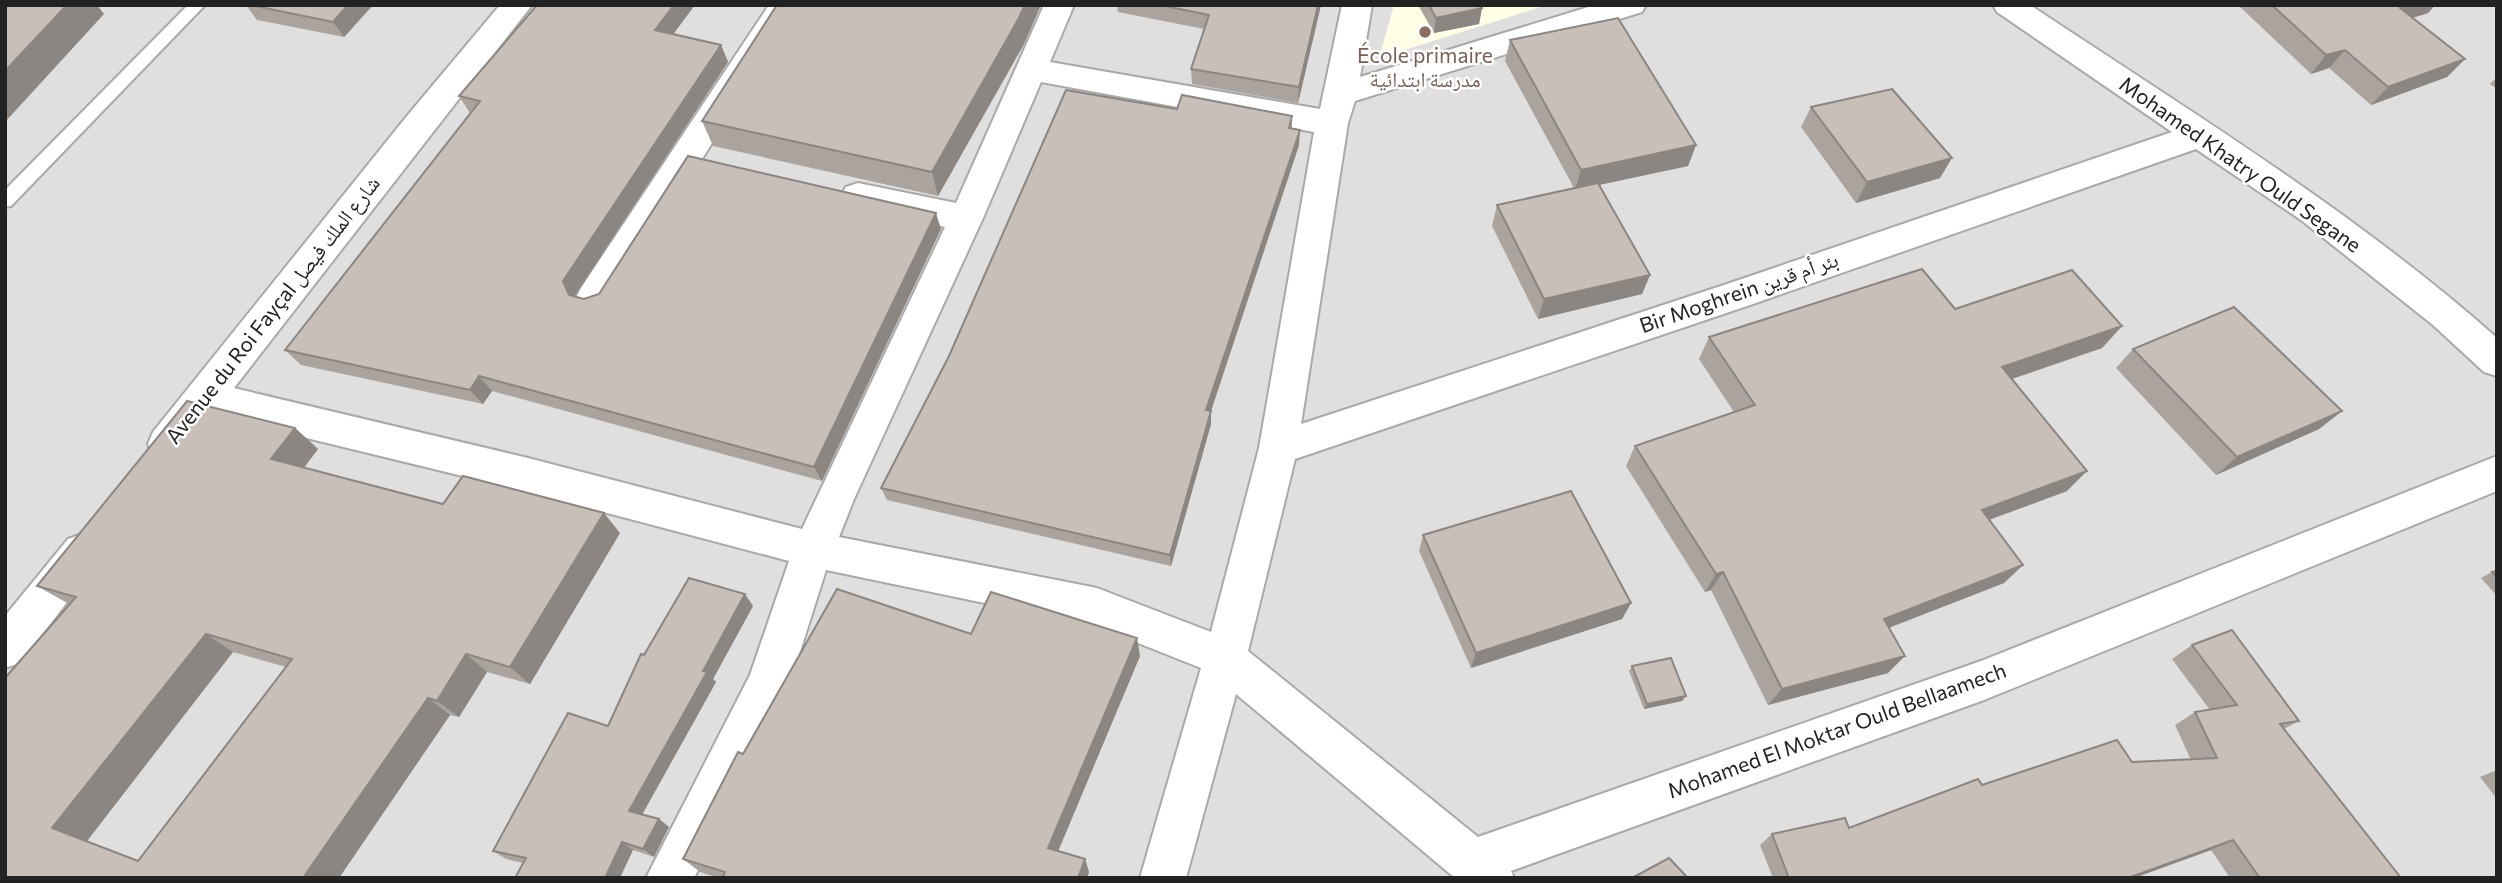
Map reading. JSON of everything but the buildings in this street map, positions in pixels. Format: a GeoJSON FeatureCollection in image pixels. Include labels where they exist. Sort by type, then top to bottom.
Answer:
{"type":"FeatureCollection","features":[{"type":"Feature","properties":{"kind":"street","name":"Avenue du Roi Fayçal شارع الملك فيصل"},"geometry":{"type":"LineString","coordinates":[[143,473],[517,5]]}},
{"type":"Feature","properties":{"kind":"street"},"geometry":{"type":"LineString","coordinates":[[594,298],[701,159],[785,5]]}},
{"type":"Feature","properties":{"kind":"street"},"geometry":{"type":"LineString","coordinates":[[1163,878],[1225,659],[1278,448],[1357,5]]}},
{"type":"Feature","properties":{"kind":"street"},"geometry":{"type":"LineString","coordinates":[[1029,69],[1337,109],[1631,5]]}},
{"type":"Feature","properties":{"kind":"street","name":"Mohamed Khatry Ould Segane"},"geometry":{"type":"LineString","coordinates":[[2008,5],[2313,211],[2446,315],[2497,361]]}},
{"type":"Feature","properties":{"kind":"street"},"geometry":{"type":"LineString","coordinates":[[669,878],[755,713],[834,499],[1018,101],[1051,7]]}},
{"type":"Feature","properties":{"kind":"street","name":"Bir Moghrein بئر أم قرين"},"geometry":{"type":"LineString","coordinates":[[1278,448],[1737,295],[2199,135]]}},
{"type":"Feature","properties":{"kind":"street"},"geometry":{"type":"LineString","coordinates":[[830,189],[966,218]]}},
{"type":"Feature","properties":{"kind":"street","name":"Mohamed El Moktar Ould Bellaamech"},"geometry":{"type":"LineString","coordinates":[[204,397],[524,474],[815,550],[1097,607],[1225,659],[1482,870],[1984,680],[2497,473]]}},
{"type":"Feature","properties":{"kind":"street"},"geometry":{"type":"LineString","coordinates":[[5,649],[100,528]]}},
{"type":"Feature","properties":{"kind":"lane"},"geometry":{"type":"LineString","coordinates":[[5,201],[197,5]]}},
{"type":"Feature","properties":{"kind":"shaded area"},"geometry":{"type":"Polygon","coordinates":[[[5,5],[2497,5],[2497,878],[5,878],[5,5]]]}},
{"type":"Feature","properties":{"kind":"shaded area","name":"École primaire مدرسة ابتدائية"},"geometry":{"type":"Polygon","coordinates":[[[1394,5],[1547,5],[1379,58],[1394,5]]]}},
{"type":"Feature","properties":{"kind":"place","name":"École primaire مدرسة ابتدائية"},"geometry":{"type":"Point","coordinates":[1425,32]}}]}
